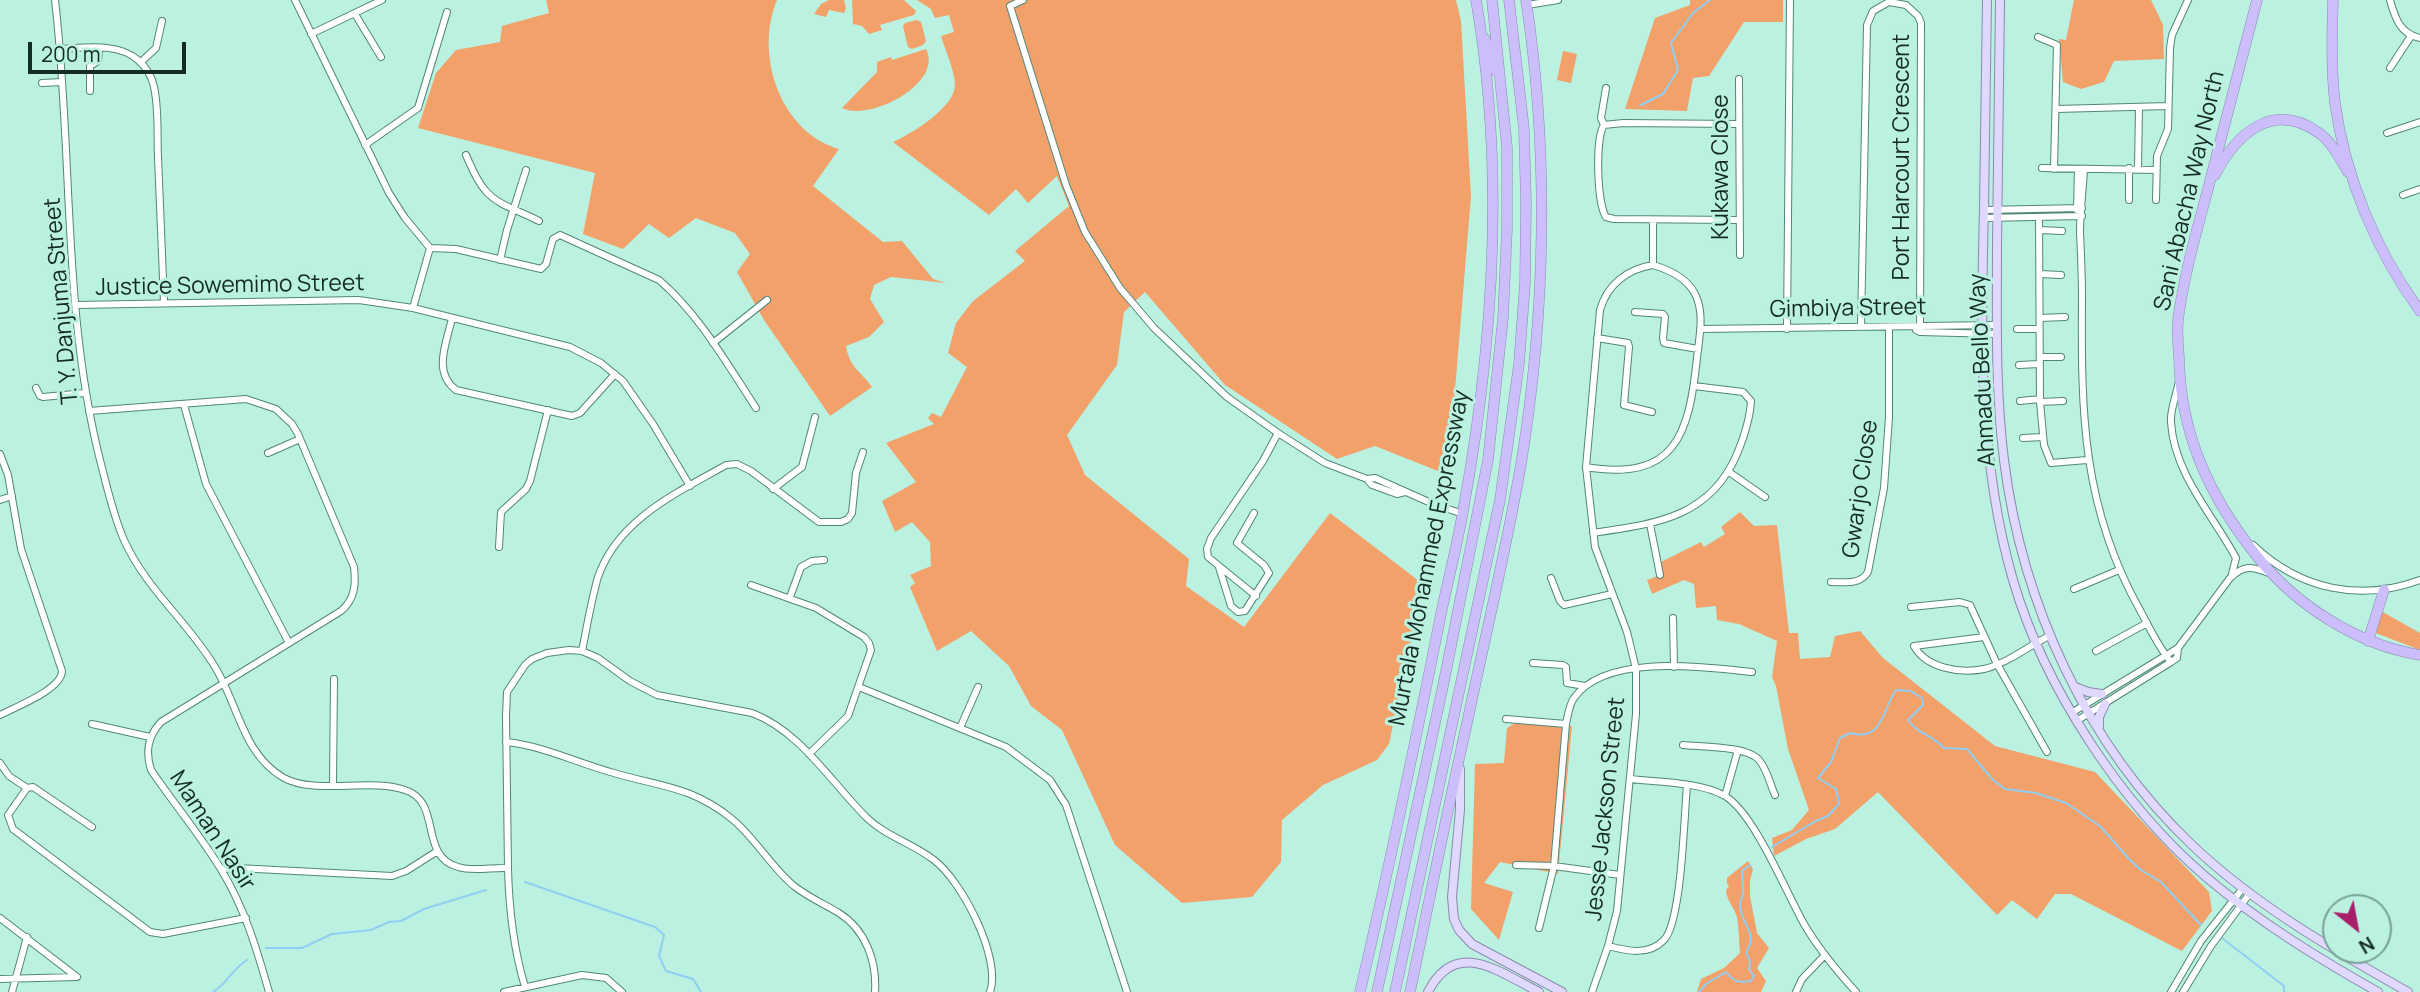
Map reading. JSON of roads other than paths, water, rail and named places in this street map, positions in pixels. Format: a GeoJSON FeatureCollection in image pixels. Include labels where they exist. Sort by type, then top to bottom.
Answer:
{"type":"FeatureCollection","features":[{"type":"Feature","properties":{"kind":"highway","name":"Murtala Mohammed Expressway"},"geometry":{"type":"LineString","coordinates":[[1360,992],[1391,860],[1463,513],[1484,372],[1493,241],[1489,123],[1476,0]]}},
{"type":"Feature","properties":{"kind":"highway","name":"Murtala Mohammed Expressway"},"geometry":{"type":"LineString","coordinates":[[1377,992],[1488,460],[1503,318],[1507,229],[1507,146],[1492,0]]}},
{"type":"Feature","properties":{"kind":"highway"},"geometry":{"type":"LineString","coordinates":[[1395,992],[1500,499],[1519,364],[1525,283],[1524,129],[1509,0]]}},
{"type":"Feature","properties":{"kind":"highway","name":"Sani Abacha Way North"},"geometry":{"type":"LineString","coordinates":[[2257,0],[2188,263],[2178,322],[2179,376],[2186,421],[2195,455],[2209,485],[2232,525],[2273,575],[2320,612],[2368,641],[2408,654],[2420,655]]}},
{"type":"Feature","properties":{"kind":"highway"},"geometry":{"type":"LineString","coordinates":[[2333,0],[2335,101],[2341,138],[2354,182],[2379,244],[2420,311]]}},
{"type":"Feature","properties":{"kind":"highway"},"geometry":{"type":"LineString","coordinates":[[1410,992],[1511,517],[1529,405],[1538,293],[1540,172],[1526,2]]}},
{"type":"Feature","properties":{"kind":"highway"},"geometry":{"type":"LineString","coordinates":[[1480,22],[1502,90]]}},
{"type":"Feature","properties":{"kind":"highway"},"geometry":{"type":"LineString","coordinates":[[2202,211],[2216,174],[2241,136],[2258,125],[2277,120],[2295,122],[2321,134],[2332,145],[2354,182]]}},
{"type":"Feature","properties":{"kind":"highway"},"geometry":{"type":"LineString","coordinates":[[1526,203],[1540,172]]}},
{"type":"Feature","properties":{"kind":"highway"},"geometry":{"type":"LineString","coordinates":[[1484,372],[1503,318]]}},
{"type":"Feature","properties":{"kind":"highway"},"geometry":{"type":"LineString","coordinates":[[1519,364],[1529,405]]}},
{"type":"Feature","properties":{"kind":"highway"},"geometry":{"type":"LineString","coordinates":[[2368,641],[2384,590]]}},
{"type":"Feature","properties":{"kind":"highway"},"geometry":{"type":"LineString","coordinates":[[1424,854],[1453,791]]}},
{"type":"Feature","properties":{"kind":"highway"},"geometry":{"type":"LineString","coordinates":[[1371,992],[1382,968]]}},
{"type":"Feature","properties":{"kind":"main road","name":"Ahmadu Bello Way"},"geometry":{"type":"LineString","coordinates":[[1987,0],[1982,325],[1985,418],[1997,508],[2014,582],[2036,642],[2075,716],[2103,761],[2142,812],[2182,855],[2234,899],[2295,943],[2378,992]]}},
{"type":"Feature","properties":{"kind":"main road","name":"Ahmadu Bello Way"},"geometry":{"type":"LineString","coordinates":[[2000,0],[1997,329],[2000,417],[2011,507],[2028,577],[2049,636],[2084,705],[2129,774],[2200,853],[2305,932],[2408,992]]}},
{"type":"Feature","properties":{"kind":"main road"},"geometry":{"type":"LineString","coordinates":[[2075,687],[2102,694]]}},
{"type":"Feature","properties":{"kind":"main road"},"geometry":{"type":"LineString","coordinates":[[2099,730],[2099,717],[2105,704]]}},
{"type":"Feature","properties":{"kind":"main road"},"geometry":{"type":"LineString","coordinates":[[1460,757],[1460,810],[1452,909],[1459,930],[1465,939],[1562,992]]}},
{"type":"Feature","properties":{"kind":"main road"},"geometry":{"type":"LineString","coordinates":[[1427,992],[1438,974],[1456,962],[1482,964],[1539,992]]}},
{"type":"Feature","properties":{"kind":"street","name":"T. Y. Danjuma Street"},"geometry":{"type":"LineString","coordinates":[[55,0],[76,306],[85,393],[114,512],[124,539],[146,580],[201,647],[225,683],[248,741],[265,765],[292,781],[309,785],[390,787],[412,793],[425,805],[436,852]]}},
{"type":"Feature","properties":{"kind":"street"},"geometry":{"type":"LineString","coordinates":[[295,0],[389,193],[429,248],[456,249],[541,269],[546,264],[553,239],[556,236],[565,236],[659,280],[672,291],[713,344],[756,408]]}},
{"type":"Feature","properties":{"kind":"street"},"geometry":{"type":"LineString","coordinates":[[311,34],[382,0]]}},
{"type":"Feature","properties":{"kind":"street"},"geometry":{"type":"LineString","coordinates":[[1023,0],[1010,6],[1066,184],[1085,232],[1120,288],[1154,328],[1227,397],[1325,463],[1367,479],[1372,485],[1397,494],[1405,492],[1463,513]]}},
{"type":"Feature","properties":{"kind":"street"},"geometry":{"type":"LineString","coordinates":[[1526,2],[1558,0]]}},
{"type":"Feature","properties":{"kind":"street"},"geometry":{"type":"LineString","coordinates":[[1787,329],[1790,0]]}},
{"type":"Feature","properties":{"kind":"street"},"geometry":{"type":"LineString","coordinates":[[2156,200],[2157,156],[2168,129],[2168,63],[2172,35],[2188,0]]}},
{"type":"Feature","properties":{"kind":"street"},"geometry":{"type":"LineString","coordinates":[[2390,0],[2399,24],[2411,36],[2420,38]]}},
{"type":"Feature","properties":{"kind":"street","name":"Port Harcourt Crescent"},"geometry":{"type":"LineString","coordinates":[[1861,327],[1867,25],[1872,11],[1889,2],[1899,2],[1912,9],[1922,23],[1923,36],[1919,328]]}},
{"type":"Feature","properties":{"kind":"street"},"geometry":{"type":"LineString","coordinates":[[365,145],[418,108],[447,12]]}},
{"type":"Feature","properties":{"kind":"street"},"geometry":{"type":"LineString","coordinates":[[355,13],[381,57]]}},
{"type":"Feature","properties":{"kind":"street"},"geometry":{"type":"LineString","coordinates":[[141,62],[156,48],[162,21]]}},
{"type":"Feature","properties":{"kind":"street"},"geometry":{"type":"LineString","coordinates":[[2390,68],[2411,36]]}},
{"type":"Feature","properties":{"kind":"street"},"geometry":{"type":"LineString","coordinates":[[2038,37],[2057,45],[2054,169]]}},
{"type":"Feature","properties":{"kind":"street"},"geometry":{"type":"LineString","coordinates":[[90,92],[90,66],[98,61],[99,48]]}},
{"type":"Feature","properties":{"kind":"street"},"geometry":{"type":"LineString","coordinates":[[60,49],[117,50],[136,58],[146,67],[155,89],[164,303]]}},
{"type":"Feature","properties":{"kind":"street","name":"Kukawa Close"},"geometry":{"type":"LineString","coordinates":[[1739,79],[1740,255]]}},
{"type":"Feature","properties":{"kind":"street"},"geometry":{"type":"LineString","coordinates":[[42,83],[62,82]]}},
{"type":"Feature","properties":{"kind":"street"},"geometry":{"type":"LineString","coordinates":[[1604,125],[1601,118],[1606,88]]}},
{"type":"Feature","properties":{"kind":"street"},"geometry":{"type":"LineString","coordinates":[[2056,108],[2168,106]]}},
{"type":"Feature","properties":{"kind":"street"},"geometry":{"type":"LineString","coordinates":[[2138,107],[2138,169]]}},
{"type":"Feature","properties":{"kind":"street"},"geometry":{"type":"LineString","coordinates":[[2387,133],[2420,122]]}},
{"type":"Feature","properties":{"kind":"street"},"geometry":{"type":"LineString","coordinates":[[1604,125],[1738,124]]}},
{"type":"Feature","properties":{"kind":"street"},"geometry":{"type":"LineString","coordinates":[[1604,125],[1599,142],[1599,203],[1606,217],[1739,220]]}},
{"type":"Feature","properties":{"kind":"street"},"geometry":{"type":"LineString","coordinates":[[466,155],[484,189],[513,210],[538,221]]}},
{"type":"Feature","properties":{"kind":"street"},"geometry":{"type":"LineString","coordinates":[[2042,168],[2156,170]]}},
{"type":"Feature","properties":{"kind":"street"},"geometry":{"type":"LineString","coordinates":[[2129,168],[2129,200]]}},
{"type":"Feature","properties":{"kind":"street"},"geometry":{"type":"LineString","coordinates":[[2081,169],[2079,217],[2082,388],[2087,460],[2100,517],[2119,570],[2147,623],[2174,660]]}},
{"type":"Feature","properties":{"kind":"street"},"geometry":{"type":"LineString","coordinates":[[500,260],[526,170]]}},
{"type":"Feature","properties":{"kind":"street"},"geometry":{"type":"LineString","coordinates":[[2403,195],[2420,189]]}},
{"type":"Feature","properties":{"kind":"street"},"geometry":{"type":"LineString","coordinates":[[1984,214],[2080,208]]}},
{"type":"Feature","properties":{"kind":"street"},"geometry":{"type":"LineString","coordinates":[[1998,214],[2079,217]]}},
{"type":"Feature","properties":{"kind":"street"},"geometry":{"type":"LineString","coordinates":[[2039,217],[2039,361],[2043,437],[2050,463],[2087,460]]}},
{"type":"Feature","properties":{"kind":"street"},"geometry":{"type":"LineString","coordinates":[[1586,467],[1625,471],[1643,468],[1666,454],[1676,443],[1683,428],[1694,386],[1700,312],[1694,292],[1680,276],[1653,265],[1653,220]]}},
{"type":"Feature","properties":{"kind":"street"},"geometry":{"type":"LineString","coordinates":[[2040,230],[2062,231]]}},
{"type":"Feature","properties":{"kind":"street"},"geometry":{"type":"LineString","coordinates":[[414,308],[429,248]]}},
{"type":"Feature","properties":{"kind":"street","name":"Jesse Jackson Street"},"geometry":{"type":"LineString","coordinates":[[1594,992],[1617,911],[1636,715],[1636,669],[1627,632],[1601,566],[1593,533],[1586,467],[1597,338],[1604,295],[1629,272],[1653,265]]}},
{"type":"Feature","properties":{"kind":"street"},"geometry":{"type":"LineString","coordinates":[[2040,274],[2061,275]]}},
{"type":"Feature","properties":{"kind":"street","name":"Justice Sowemimo Street"},"geometry":{"type":"LineString","coordinates":[[76,306],[359,300],[414,308],[570,347],[601,363],[623,381],[653,424],[690,486]]}},
{"type":"Feature","properties":{"kind":"street"},"geometry":{"type":"LineString","coordinates":[[713,344],[767,300]]}},
{"type":"Feature","properties":{"kind":"street"},"geometry":{"type":"LineString","coordinates":[[1635,312],[1663,314],[1664,343],[1698,349]]}},
{"type":"Feature","properties":{"kind":"street"},"geometry":{"type":"LineString","coordinates":[[2040,318],[2065,317]]}},
{"type":"Feature","properties":{"kind":"street"},"geometry":{"type":"LineString","coordinates":[[452,318],[442,366],[448,383],[456,390],[572,416],[577,415],[614,374]]}},
{"type":"Feature","properties":{"kind":"street","name":"Gimbiya Street"},"geometry":{"type":"LineString","coordinates":[[1700,329],[1919,328],[1982,325],[1997,329]]}},
{"type":"Feature","properties":{"kind":"street","name":"Gwarjo Close"},"geometry":{"type":"LineString","coordinates":[[1831,582],[1858,581],[1868,572],[1884,488],[1889,417],[1889,327]]}},
{"type":"Feature","properties":{"kind":"street"},"geometry":{"type":"LineString","coordinates":[[1919,328],[1983,335],[1997,329]]}},
{"type":"Feature","properties":{"kind":"street"},"geometry":{"type":"LineString","coordinates":[[2017,329],[2039,329]]}},
{"type":"Feature","properties":{"kind":"street"},"geometry":{"type":"LineString","coordinates":[[1597,338],[1628,343],[1624,405],[1652,412]]}},
{"type":"Feature","properties":{"kind":"street"},"geometry":{"type":"LineString","coordinates":[[2019,365],[2061,357]]}},
{"type":"Feature","properties":{"kind":"street"},"geometry":{"type":"LineString","coordinates":[[2179,376],[2171,420],[2175,440],[2197,497],[2235,558],[2230,578]]}},
{"type":"Feature","properties":{"kind":"street"},"geometry":{"type":"LineString","coordinates":[[1593,533],[1650,524],[1681,514],[1709,495],[1729,472],[1742,442],[1751,401],[1743,392],[1694,386]]}},
{"type":"Feature","properties":{"kind":"street"},"geometry":{"type":"LineString","coordinates":[[36,388],[43,397],[85,393]]}},
{"type":"Feature","properties":{"kind":"street"},"geometry":{"type":"LineString","coordinates":[[89,411],[246,399],[276,409],[292,424],[300,439],[354,567],[356,582],[347,606],[160,722],[150,737],[92,724]]}},
{"type":"Feature","properties":{"kind":"street"},"geometry":{"type":"LineString","coordinates":[[2020,401],[2063,401]]}},
{"type":"Feature","properties":{"kind":"street"},"geometry":{"type":"LineString","coordinates":[[184,405],[205,484],[289,643]]}},
{"type":"Feature","properties":{"kind":"street"},"geometry":{"type":"LineString","coordinates":[[499,548],[501,512],[526,489],[530,481],[548,410]]}},
{"type":"Feature","properties":{"kind":"street"},"geometry":{"type":"LineString","coordinates":[[773,489],[802,467],[815,417]]}},
{"type":"Feature","properties":{"kind":"street"},"geometry":{"type":"LineString","coordinates":[[1256,596],[1208,557],[1208,543],[1263,461],[1278,433]]}},
{"type":"Feature","properties":{"kind":"street"},"geometry":{"type":"LineString","coordinates":[[2023,438],[2043,437]]}},
{"type":"Feature","properties":{"kind":"street"},"geometry":{"type":"LineString","coordinates":[[268,453],[300,439]]}},
{"type":"Feature","properties":{"kind":"street"},"geometry":{"type":"LineString","coordinates":[[582,651],[599,574],[617,542],[632,524],[652,509],[726,465],[737,464],[751,471],[819,522],[845,521],[852,513],[856,473],[863,452]]}},
{"type":"Feature","properties":{"kind":"street"},"geometry":{"type":"LineString","coordinates":[[0,454],[12,496],[21,550],[62,671],[62,677],[56,684],[0,715]]}},
{"type":"Feature","properties":{"kind":"street"},"geometry":{"type":"LineString","coordinates":[[1729,472],[1765,497]]}},
{"type":"Feature","properties":{"kind":"street"},"geometry":{"type":"LineString","coordinates":[[0,500],[12,496]]}},
{"type":"Feature","properties":{"kind":"street"},"geometry":{"type":"LineString","coordinates":[[1218,566],[1234,610],[1245,611],[1268,577],[1269,570],[1237,542],[1254,513]]}},
{"type":"Feature","properties":{"kind":"street"},"geometry":{"type":"LineString","coordinates":[[1650,524],[1660,575]]}},
{"type":"Feature","properties":{"kind":"street"},"geometry":{"type":"LineString","coordinates":[[2232,525],[2270,561],[2296,576],[2329,588],[2384,590],[2420,580]]}},
{"type":"Feature","properties":{"kind":"street"},"geometry":{"type":"LineString","coordinates":[[790,597],[801,567],[812,561],[824,560]]}},
{"type":"Feature","properties":{"kind":"street"},"geometry":{"type":"LineString","coordinates":[[2075,716],[2089,713],[2105,704],[2174,660],[2178,648],[2230,578],[2239,570],[2250,567],[2273,575]]}},
{"type":"Feature","properties":{"kind":"street"},"geometry":{"type":"LineString","coordinates":[[2074,589],[2119,570]]}},
{"type":"Feature","properties":{"kind":"street"},"geometry":{"type":"LineString","coordinates":[[1551,579],[1564,605],[1612,594]]}},
{"type":"Feature","properties":{"kind":"street"},"geometry":{"type":"LineString","coordinates":[[751,585],[816,608],[868,641],[870,650],[846,718],[809,754]]}},
{"type":"Feature","properties":{"kind":"street"},"geometry":{"type":"LineString","coordinates":[[1911,607],[1967,603],[1973,610],[1997,664],[2047,752]]}},
{"type":"Feature","properties":{"kind":"street"},"geometry":{"type":"LineString","coordinates":[[1673,618],[1674,667]]}},
{"type":"Feature","properties":{"kind":"street"},"geometry":{"type":"LineString","coordinates":[[2096,651],[2147,623]]}},
{"type":"Feature","properties":{"kind":"street"},"geometry":{"type":"LineString","coordinates":[[1984,637],[1914,646],[1939,667],[1984,669],[2049,636]]}},
{"type":"Feature","properties":{"kind":"street"},"geometry":{"type":"LineString","coordinates":[[2075,716],[2084,705],[2178,648]]}},
{"type":"Feature","properties":{"kind":"street"},"geometry":{"type":"LineString","coordinates":[[525,987],[509,911],[507,692],[519,672],[532,659],[547,653],[582,651],[600,659],[630,681],[657,695],[761,716],[784,732],[809,754],[868,819],[932,859],[953,878],[965,898],[990,957],[993,976],[990,992]]}},
{"type":"Feature","properties":{"kind":"street"},"geometry":{"type":"LineString","coordinates":[[1533,663],[1563,665],[1566,667],[1567,683],[1585,686]]}},
{"type":"Feature","properties":{"kind":"street"},"geometry":{"type":"LineString","coordinates":[[1539,928],[1554,866],[1566,723],[1570,704],[1585,686],[1614,672],[1674,667],[1752,671]]}},
{"type":"Feature","properties":{"kind":"street"},"geometry":{"type":"LineString","coordinates":[[332,784],[334,679]]}},
{"type":"Feature","properties":{"kind":"street"},"geometry":{"type":"LineString","coordinates":[[859,687],[1014,752],[1043,774],[1056,788],[1066,805],[1127,992]]}},
{"type":"Feature","properties":{"kind":"street"},"geometry":{"type":"LineString","coordinates":[[960,728],[978,687]]}},
{"type":"Feature","properties":{"kind":"street"},"geometry":{"type":"LineString","coordinates":[[1506,719],[1566,723]]}},
{"type":"Feature","properties":{"kind":"street","name":"Maman Nasir"},"geometry":{"type":"LineString","coordinates":[[150,737],[148,754],[151,770],[221,869],[246,918],[269,992]]}},
{"type":"Feature","properties":{"kind":"street"},"geometry":{"type":"LineString","coordinates":[[506,742],[539,747],[616,774],[668,786],[695,796],[716,808],[750,836],[787,880],[854,925],[869,951],[876,978],[875,992]]}},
{"type":"Feature","properties":{"kind":"street"},"geometry":{"type":"LineString","coordinates":[[1684,745],[1738,750],[1758,759],[1775,795]]}},
{"type":"Feature","properties":{"kind":"street"},"geometry":{"type":"LineString","coordinates":[[1725,796],[1738,750]]}},
{"type":"Feature","properties":{"kind":"street"},"geometry":{"type":"LineString","coordinates":[[0,763],[9,776],[27,788],[37,788],[92,827]]}},
{"type":"Feature","properties":{"kind":"street"},"geometry":{"type":"LineString","coordinates":[[1630,779],[1707,788],[1736,804],[1752,826],[1805,926],[1856,992]]}},
{"type":"Feature","properties":{"kind":"street"},"geometry":{"type":"LineString","coordinates":[[1608,946],[1634,951],[1645,950],[1665,939],[1671,929],[1676,908],[1687,786]]}},
{"type":"Feature","properties":{"kind":"street"},"geometry":{"type":"LineString","coordinates":[[11,826],[9,810],[27,788]]}},
{"type":"Feature","properties":{"kind":"street"},"geometry":{"type":"LineString","coordinates":[[0,820],[154,934],[246,918]]}},
{"type":"Feature","properties":{"kind":"street"},"geometry":{"type":"LineString","coordinates":[[221,869],[392,876],[406,871],[436,852],[460,868],[508,868]]}},
{"type":"Feature","properties":{"kind":"street"},"geometry":{"type":"LineString","coordinates":[[1516,865],[1554,866],[1620,875]]}},
{"type":"Feature","properties":{"kind":"street"},"geometry":{"type":"LineString","coordinates":[[2171,992],[2201,941],[2234,899],[2246,890]]}},
{"type":"Feature","properties":{"kind":"street"},"geometry":{"type":"LineString","coordinates":[[2183,992],[2211,946],[2242,905],[2246,890]]}},
{"type":"Feature","properties":{"kind":"street"},"geometry":{"type":"LineString","coordinates":[[0,918],[77,976],[0,979]]}},
{"type":"Feature","properties":{"kind":"street"},"geometry":{"type":"LineString","coordinates":[[12,992],[27,937]]}},
{"type":"Feature","properties":{"kind":"street"},"geometry":{"type":"LineString","coordinates":[[1796,992],[1802,979],[1825,955]]}},
{"type":"Feature","properties":{"kind":"street"},"geometry":{"type":"LineString","coordinates":[[504,992],[582,975],[606,978],[622,992]]}},
{"type":"Feature","properties":{"kind":"waterway"},"geometry":{"type":"LineString","coordinates":[[1641,105],[1663,94],[1678,70],[1671,43],[1693,13],[1710,0]]}},
{"type":"Feature","properties":{"kind":"waterway"},"geometry":{"type":"LineString","coordinates":[[1772,847],[1828,816],[1839,804],[1836,789],[1818,778],[1831,762],[1840,738],[1850,733],[1870,733],[1880,722],[1896,690],[1911,691],[1922,698],[1923,705],[1908,720],[1917,729],[1944,748],[1967,749],[1992,779],[2005,789],[2036,793],[2066,803],[2100,826],[2129,859],[2161,882],[2201,925]]}},
{"type":"Feature","properties":{"kind":"waterway"},"geometry":{"type":"LineString","coordinates":[[1699,992],[1706,984],[1726,972],[1740,982],[1751,981],[1754,976],[1749,969],[1750,961],[1746,953],[1751,939],[1740,905],[1743,891],[1742,871],[1750,865]]}},
{"type":"Feature","properties":{"kind":"waterway"},"geometry":{"type":"LineString","coordinates":[[525,882],[655,927],[664,935],[659,956],[666,971],[693,979],[701,992]]}},
{"type":"Feature","properties":{"kind":"waterway"},"geometry":{"type":"LineString","coordinates":[[266,948],[302,948],[332,934],[371,930],[389,922],[401,921],[424,909],[486,890]]}},
{"type":"Feature","properties":{"kind":"waterway"},"geometry":{"type":"LineString","coordinates":[[2222,938],[2284,986],[2284,992]]}},
{"type":"Feature","properties":{"kind":"waterway"},"geometry":{"type":"LineString","coordinates":[[213,992],[247,960]]}}]}
